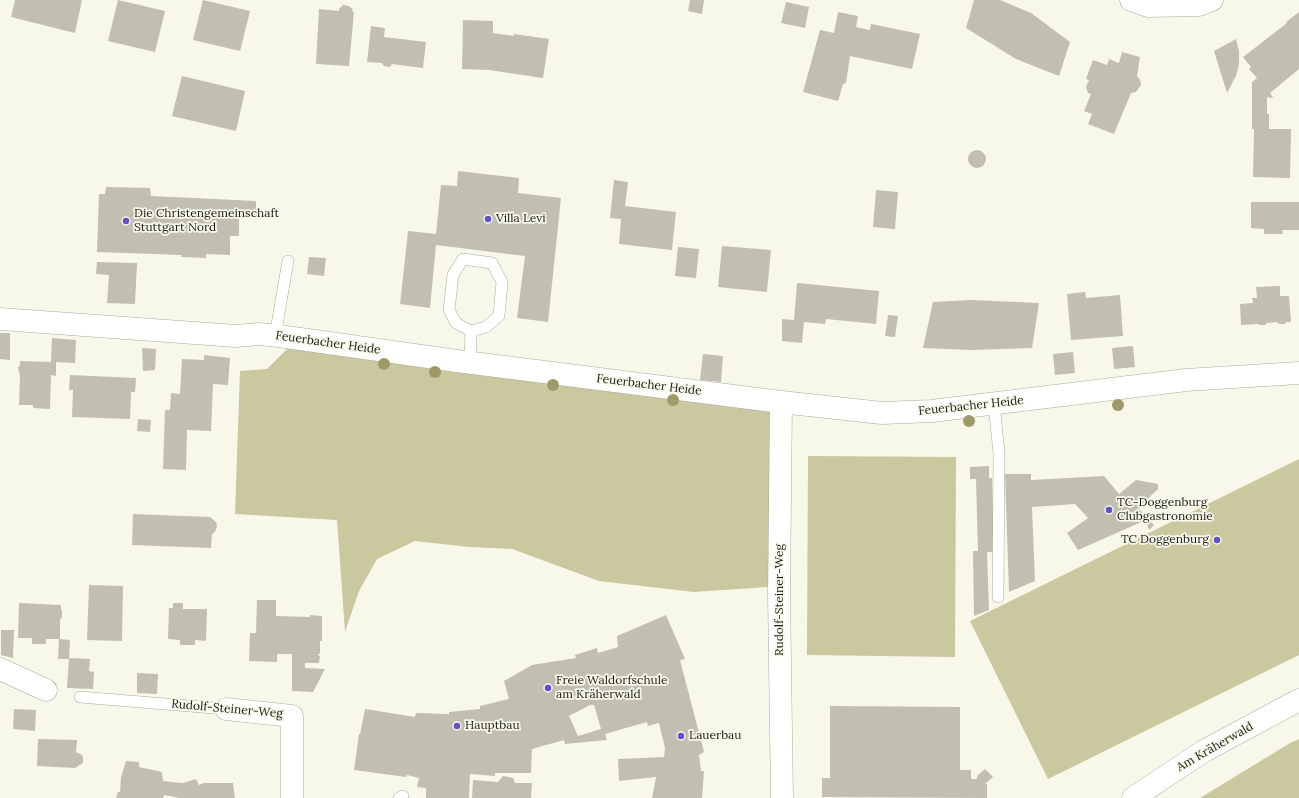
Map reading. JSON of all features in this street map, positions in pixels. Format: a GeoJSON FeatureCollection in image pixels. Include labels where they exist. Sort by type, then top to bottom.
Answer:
{"type":"FeatureCollection","features":[{"type":"Feature","properties":{"kind":"street"},"geometry":{"type":"LineString","coordinates":[[1131,0],[1148,6],[1199,5],[1212,0]]}},
{"type":"Feature","properties":{"kind":"street","name":"Feuerbacher Heide"},"geometry":{"type":"LineString","coordinates":[[0,319],[236,336],[259,334],[781,402],[882,413],[932,411],[1186,380],[1299,373]]}},
{"type":"Feature","properties":{"kind":"street","name":"Rudolf-Steiner-Weg"},"geometry":{"type":"LineString","coordinates":[[781,402],[779,595],[782,798]]}},
{"type":"Feature","properties":{"kind":"street"},"geometry":{"type":"LineString","coordinates":[[0,669],[46,690]]}},
{"type":"Feature","properties":{"kind":"street","name":"Am Kräherwald"},"geometry":{"type":"LineString","coordinates":[[1133,798],[1204,751],[1299,700]]}},
{"type":"Feature","properties":{"kind":"street","name":"Rudolf-Steiner-Weg"},"geometry":{"type":"LineString","coordinates":[[226,709],[292,716],[292,798]]}},
{"type":"Feature","properties":{"kind":"lane"},"geometry":{"type":"LineString","coordinates":[[464,259],[492,263],[502,282],[499,316],[486,327],[471,331],[456,323],[449,310],[453,275],[464,259]]}},
{"type":"Feature","properties":{"kind":"lane"},"geometry":{"type":"LineString","coordinates":[[274,336],[288,261]]}},
{"type":"Feature","properties":{"kind":"lane"},"geometry":{"type":"LineString","coordinates":[[470,362],[471,331]]}},
{"type":"Feature","properties":{"kind":"lane"},"geometry":{"type":"LineString","coordinates":[[994,404],[999,453],[998,597]]}},
{"type":"Feature","properties":{"kind":"lane","name":"Rudolf-Steiner-Weg"},"geometry":{"type":"LineString","coordinates":[[80,697],[226,709]]}},
{"type":"Feature","properties":{"kind":"shaded area"},"geometry":{"type":"Polygon","coordinates":[[[288,348],[778,406],[768,587],[694,592],[599,581],[512,549],[469,547],[415,541],[377,559],[359,591],[345,632],[337,520],[235,514],[240,371],[267,369],[288,348]]]}},
{"type":"Feature","properties":{"kind":"shaded area"},"geometry":{"type":"Polygon","coordinates":[[[808,456],[956,457],[955,657],[807,655],[808,456]]]}},
{"type":"Feature","properties":{"kind":"shaded area","name":"TC Doggenburg"},"geometry":{"type":"Polygon","coordinates":[[[1299,459],[1299,655],[1048,779],[970,621],[1299,459]]]}},
{"type":"Feature","properties":{"kind":"shaded area"},"geometry":{"type":"Polygon","coordinates":[[[1299,739],[1299,798],[1200,798],[1290,743],[1299,739]]]}},
{"type":"Feature","properties":{"kind":"building"},"geometry":{"type":"Polygon","coordinates":[[[15,0],[82,0],[75,33],[11,17],[15,0]]]}},
{"type":"Feature","properties":{"kind":"building"},"geometry":{"type":"Polygon","coordinates":[[[118,0],[165,11],[155,52],[108,41],[118,0]]]}},
{"type":"Feature","properties":{"kind":"building"},"geometry":{"type":"Polygon","coordinates":[[[203,0],[250,11],[240,51],[193,40],[203,0]]]}},
{"type":"Feature","properties":{"kind":"building"},"geometry":{"type":"Polygon","coordinates":[[[690,0],[704,0],[702,14],[688,11],[690,0]]]}},
{"type":"Feature","properties":{"kind":"building"},"geometry":{"type":"Polygon","coordinates":[[[974,0],[1000,0],[1031,13],[1070,42],[1059,76],[1016,59],[966,28],[974,0]]]}},
{"type":"Feature","properties":{"kind":"building"},"geometry":{"type":"Polygon","coordinates":[[[786,2],[809,7],[805,28],[781,23],[786,2]]]}},
{"type":"Feature","properties":{"kind":"building"},"geometry":{"type":"Polygon","coordinates":[[[343,5],[349,6],[353,10],[352,12],[354,12],[349,66],[316,64],[319,9],[339,11],[343,5]]]}},
{"type":"Feature","properties":{"kind":"building"},"geometry":{"type":"Polygon","coordinates":[[[838,12],[858,16],[856,27],[870,30],[871,24],[920,34],[912,69],[850,56],[846,83],[843,84],[838,101],[803,92],[820,30],[834,33],[838,12]]]}},
{"type":"Feature","properties":{"kind":"building"},"geometry":{"type":"Polygon","coordinates":[[[1299,12],[1299,69],[1270,93],[1273,97],[1267,97],[1269,129],[1291,129],[1290,178],[1253,177],[1254,129],[1252,129],[1252,82],[1257,78],[1249,69],[1251,67],[1243,57],[1299,12]]]}},
{"type":"Feature","properties":{"kind":"building"},"geometry":{"type":"Polygon","coordinates":[[[463,20],[493,21],[493,33],[514,36],[514,34],[549,39],[543,78],[489,70],[462,69],[463,20]]]}},
{"type":"Feature","properties":{"kind":"building"},"geometry":{"type":"Polygon","coordinates":[[[371,26],[385,28],[384,37],[426,42],[423,68],[392,64],[390,67],[384,66],[382,63],[367,62],[371,26]]]}},
{"type":"Feature","properties":{"kind":"building"},"geometry":{"type":"Polygon","coordinates":[[[1236,39],[1239,51],[1239,64],[1236,76],[1227,93],[1214,51],[1236,39]]]}},
{"type":"Feature","properties":{"kind":"building"},"geometry":{"type":"Polygon","coordinates":[[[1122,52],[1140,57],[1137,76],[1141,85],[1136,92],[1131,93],[1114,134],[1088,124],[1092,114],[1084,111],[1091,94],[1088,93],[1086,87],[1089,80],[1086,79],[1093,60],[1107,65],[1109,59],[1119,63],[1122,52]]]}},
{"type":"Feature","properties":{"kind":"building"},"geometry":{"type":"Polygon","coordinates":[[[182,76],[245,91],[236,131],[172,116],[182,76]]]}},
{"type":"Feature","properties":{"kind":"building"},"geometry":{"type":"Polygon","coordinates":[[[977,150],[983,153],[986,159],[983,165],[977,168],[971,165],[968,159],[971,153],[977,150]]]}},
{"type":"Feature","properties":{"kind":"building"},"geometry":{"type":"Polygon","coordinates":[[[458,171],[519,178],[518,193],[561,198],[548,322],[517,318],[525,256],[436,245],[430,308],[400,304],[408,231],[436,234],[441,185],[457,186],[458,171]]]}},
{"type":"Feature","properties":{"kind":"building"},"geometry":{"type":"Polygon","coordinates":[[[614,180],[628,182],[625,206],[676,212],[672,250],[619,244],[621,219],[610,218],[614,180]]]}},
{"type":"Feature","properties":{"kind":"building"},"geometry":{"type":"Polygon","coordinates":[[[106,187],[150,188],[151,196],[256,201],[256,217],[239,216],[239,236],[230,236],[230,255],[206,254],[206,258],[181,257],[182,255],[97,252],[99,194],[105,194],[106,187]]]}},
{"type":"Feature","properties":{"kind":"building"},"geometry":{"type":"Polygon","coordinates":[[[876,190],[898,192],[895,229],[873,227],[876,190]]]}},
{"type":"Feature","properties":{"kind":"building"},"geometry":{"type":"Polygon","coordinates":[[[1251,202],[1299,202],[1299,230],[1282,230],[1283,234],[1264,234],[1264,229],[1251,228],[1251,202]]]}},
{"type":"Feature","properties":{"kind":"building"},"geometry":{"type":"Polygon","coordinates":[[[722,246],[771,250],[767,292],[718,287],[722,246]]]}},
{"type":"Feature","properties":{"kind":"building"},"geometry":{"type":"Polygon","coordinates":[[[678,247],[699,249],[696,278],[675,276],[678,247]]]}},
{"type":"Feature","properties":{"kind":"building"},"geometry":{"type":"Polygon","coordinates":[[[309,257],[326,258],[324,276],[307,274],[309,257]]]}},
{"type":"Feature","properties":{"kind":"building"},"geometry":{"type":"Polygon","coordinates":[[[97,262],[137,263],[135,304],[107,303],[109,275],[96,274],[97,262]]]}},
{"type":"Feature","properties":{"kind":"building"},"geometry":{"type":"Polygon","coordinates":[[[797,283],[879,291],[876,324],[826,319],[825,324],[804,322],[802,343],[782,341],[782,319],[794,320],[797,283]]]}},
{"type":"Feature","properties":{"kind":"building"},"geometry":{"type":"Polygon","coordinates":[[[1280,286],[1280,296],[1289,296],[1291,322],[1286,322],[1285,324],[1279,324],[1277,322],[1267,323],[1265,325],[1241,325],[1240,304],[1253,303],[1252,298],[1257,298],[1256,287],[1280,286]]]}},
{"type":"Feature","properties":{"kind":"building"},"geometry":{"type":"Polygon","coordinates":[[[1085,292],[1086,298],[1120,295],[1123,336],[1071,340],[1067,294],[1085,292]]]}},
{"type":"Feature","properties":{"kind":"building"},"geometry":{"type":"Polygon","coordinates":[[[971,300],[1039,303],[1032,348],[971,350],[923,348],[933,302],[971,300]]]}},
{"type":"Feature","properties":{"kind":"building"},"geometry":{"type":"Polygon","coordinates":[[[888,315],[898,316],[895,337],[885,336],[888,315]]]}},
{"type":"Feature","properties":{"kind":"building"},"geometry":{"type":"Polygon","coordinates":[[[0,333],[10,333],[10,360],[0,359],[0,333]]]}},
{"type":"Feature","properties":{"kind":"building"},"geometry":{"type":"Polygon","coordinates":[[[52,338],[76,340],[75,363],[56,362],[56,376],[51,375],[50,409],[33,408],[33,405],[19,405],[20,375],[18,368],[20,361],[51,362],[52,338]]]}},
{"type":"Feature","properties":{"kind":"building"},"geometry":{"type":"Polygon","coordinates":[[[1133,346],[1135,367],[1114,369],[1112,348],[1133,346]]]}},
{"type":"Feature","properties":{"kind":"building"},"geometry":{"type":"Polygon","coordinates":[[[142,348],[156,349],[155,370],[143,371],[142,348]]]}},
{"type":"Feature","properties":{"kind":"building"},"geometry":{"type":"Polygon","coordinates":[[[1073,352],[1075,373],[1055,375],[1053,354],[1073,352]]]}},
{"type":"Feature","properties":{"kind":"building"},"geometry":{"type":"Polygon","coordinates":[[[703,354],[723,356],[721,382],[700,380],[703,354]]]}},
{"type":"Feature","properties":{"kind":"building"},"geometry":{"type":"Polygon","coordinates":[[[204,355],[230,358],[228,385],[213,384],[211,431],[187,430],[186,470],[163,469],[165,410],[170,410],[171,393],[180,394],[182,359],[204,360],[204,355]]]}},
{"type":"Feature","properties":{"kind":"building"},"geometry":{"type":"Polygon","coordinates":[[[70,375],[136,378],[135,392],[131,392],[130,419],[72,417],[73,390],[69,390],[70,375]]]}},
{"type":"Feature","properties":{"kind":"building"},"geometry":{"type":"Polygon","coordinates":[[[138,419],[151,420],[150,432],[137,431],[138,419]]]}},
{"type":"Feature","properties":{"kind":"building"},"geometry":{"type":"Polygon","coordinates":[[[989,466],[989,478],[992,478],[994,552],[987,552],[989,610],[974,616],[973,551],[978,551],[976,479],[970,479],[970,467],[989,466]]]}},
{"type":"Feature","properties":{"kind":"building"},"geometry":{"type":"Polygon","coordinates":[[[1005,474],[1031,474],[1031,480],[1104,476],[1119,494],[1136,480],[1158,484],[1158,489],[1138,508],[1154,525],[1149,530],[1146,520],[1078,550],[1067,533],[1088,518],[1075,504],[1032,507],[1035,581],[1009,592],[1005,474]]]}},
{"type":"Feature","properties":{"kind":"building"},"geometry":{"type":"Polygon","coordinates":[[[133,514],[210,517],[216,522],[217,526],[215,532],[212,534],[211,548],[132,545],[133,514]]]}},
{"type":"Feature","properties":{"kind":"building"},"geometry":{"type":"Polygon","coordinates":[[[89,585],[123,586],[122,641],[87,640],[89,585]]]}},
{"type":"Feature","properties":{"kind":"building"},"geometry":{"type":"Polygon","coordinates":[[[257,600],[276,600],[276,616],[322,616],[322,641],[320,641],[320,654],[318,654],[320,656],[319,663],[305,663],[305,668],[325,669],[313,692],[292,691],[292,654],[277,654],[277,662],[249,661],[250,633],[256,633],[257,600]]]}},
{"type":"Feature","properties":{"kind":"building"},"geometry":{"type":"Polygon","coordinates":[[[19,603],[61,605],[62,618],[60,619],[60,639],[46,639],[46,644],[32,644],[32,638],[18,638],[19,603]]]}},
{"type":"Feature","properties":{"kind":"building"},"geometry":{"type":"Polygon","coordinates":[[[173,603],[183,603],[183,609],[207,609],[206,641],[195,640],[195,645],[180,645],[180,640],[168,639],[169,608],[173,608],[173,603]]]}},
{"type":"Feature","properties":{"kind":"building"},"geometry":{"type":"Polygon","coordinates":[[[666,615],[685,659],[680,660],[704,752],[699,755],[701,771],[704,771],[702,798],[652,798],[656,777],[619,781],[618,759],[664,757],[665,748],[659,723],[648,726],[647,722],[605,734],[607,740],[565,744],[564,740],[532,749],[531,773],[495,773],[495,776],[470,774],[469,798],[426,798],[426,788],[417,787],[419,778],[407,775],[406,777],[354,770],[359,734],[365,709],[415,717],[416,713],[449,714],[449,712],[480,709],[480,706],[509,699],[504,681],[532,665],[576,658],[575,655],[597,648],[598,653],[618,647],[617,636],[666,615]],[[590,705],[569,716],[578,736],[601,729],[594,705],[590,705]]]}},
{"type":"Feature","properties":{"kind":"building"},"geometry":{"type":"Polygon","coordinates":[[[1,630],[14,630],[13,658],[1,655],[1,630]]]}},
{"type":"Feature","properties":{"kind":"building"},"geometry":{"type":"Polygon","coordinates":[[[59,639],[70,640],[69,659],[58,659],[59,639]]]}},
{"type":"Feature","properties":{"kind":"building"},"geometry":{"type":"Polygon","coordinates":[[[69,658],[90,659],[89,671],[94,672],[93,689],[67,688],[69,658]]]}},
{"type":"Feature","properties":{"kind":"building"},"geometry":{"type":"Polygon","coordinates":[[[137,673],[158,674],[157,694],[137,693],[137,673]]]}},
{"type":"Feature","properties":{"kind":"building"},"geometry":{"type":"Polygon","coordinates":[[[830,706],[960,707],[960,770],[971,770],[971,779],[977,779],[977,776],[985,769],[993,777],[985,784],[987,784],[987,798],[822,797],[822,778],[830,778],[830,706]]]}},
{"type":"Feature","properties":{"kind":"building"},"geometry":{"type":"Polygon","coordinates":[[[14,709],[36,710],[35,731],[13,729],[14,709]]]}},
{"type":"Feature","properties":{"kind":"building"},"geometry":{"type":"Polygon","coordinates":[[[38,739],[77,740],[76,752],[82,755],[83,763],[75,768],[37,766],[38,739]]]}},
{"type":"Feature","properties":{"kind":"building"},"geometry":{"type":"Polygon","coordinates":[[[126,761],[139,762],[139,767],[162,772],[163,781],[183,783],[196,779],[199,785],[204,783],[233,783],[235,798],[180,798],[164,795],[163,798],[116,798],[118,792],[120,792],[121,777],[126,761]]]}},
{"type":"Feature","properties":{"kind":"building"},"geometry":{"type":"Polygon","coordinates":[[[503,776],[513,778],[515,783],[532,783],[531,798],[472,798],[473,780],[498,782],[503,776]]]}},
{"type":"Feature","properties":{"kind":"place","name":"Villa Levi"},"geometry":{"type":"Point","coordinates":[488,219]}},
{"type":"Feature","properties":{"kind":"place","name":"Die Christengemeinschaft Stuttgart Nord"},"geometry":{"type":"Point","coordinates":[126,221]}},
{"type":"Feature","properties":{"kind":"place","name":"TC-Doggenburg Clubgastronomie"},"geometry":{"type":"Point","coordinates":[1109,510]}},
{"type":"Feature","properties":{"kind":"place","name":"TC Doggenburg"},"geometry":{"type":"Point","coordinates":[1217,540]}},
{"type":"Feature","properties":{"kind":"place","name":"Freie Waldorfschule am Kräherwald"},"geometry":{"type":"Point","coordinates":[548,688]}},
{"type":"Feature","properties":{"kind":"place","name":"Hauptbau"},"geometry":{"type":"Point","coordinates":[457,726]}},
{"type":"Feature","properties":{"kind":"place","name":"Lauerbau"},"geometry":{"type":"Point","coordinates":[681,736]}}]}
